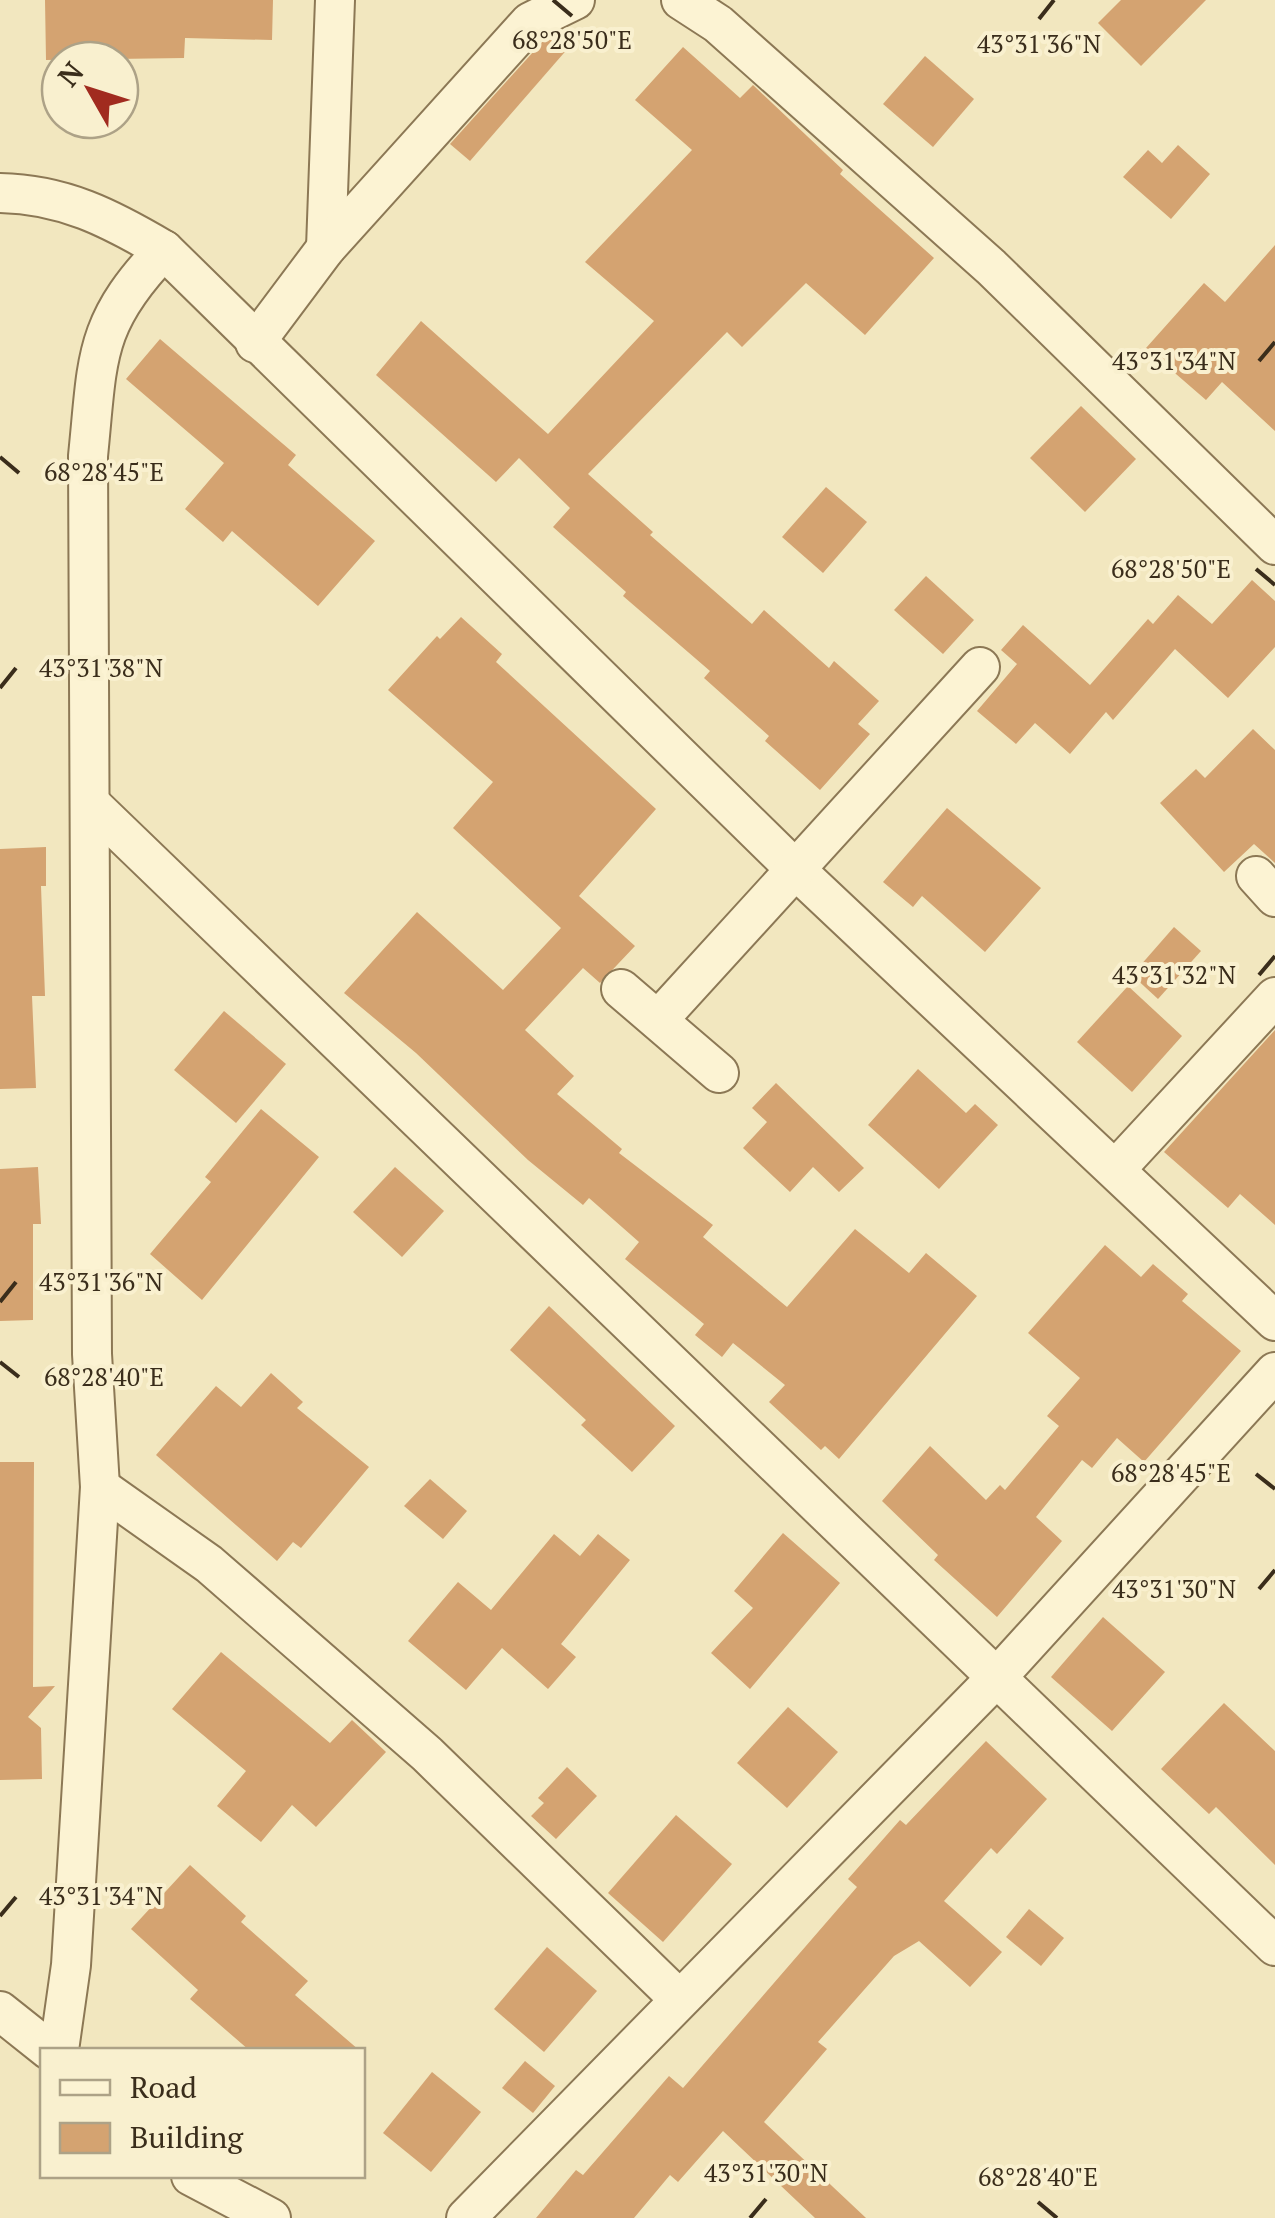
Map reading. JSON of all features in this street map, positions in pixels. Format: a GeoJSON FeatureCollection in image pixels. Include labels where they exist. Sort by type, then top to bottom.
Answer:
{"type":"FeatureCollection","features":[{"type":"Feature","properties":{"kind":"street"},"geometry":{"type":"LineString","coordinates":[[326,248],[335,0]]}},
{"type":"Feature","properties":{"kind":"street"},"geometry":{"type":"LineString","coordinates":[[255,343],[326,248],[531,11],[575,0]]}},
{"type":"Feature","properties":{"kind":"street"},"geometry":{"type":"LineString","coordinates":[[682,0],[718,24],[991,266],[1275,545]]}},
{"type":"Feature","properties":{"kind":"street"},"geometry":{"type":"LineString","coordinates":[[0,194],[38,194],[86,207],[164,250],[796,870],[1275,1321]]}},
{"type":"Feature","properties":{"kind":"street"},"geometry":{"type":"LineString","coordinates":[[59,2048],[71,1965],[100,1487],[92,1354],[88,456],[99,346],[127,288],[164,250]]}},
{"type":"Feature","properties":{"kind":"street"},"geometry":{"type":"LineString","coordinates":[[658,1020],[980,667]]}},
{"type":"Feature","properties":{"kind":"street"},"geometry":{"type":"LineString","coordinates":[[91,804],[1275,1946]]}},
{"type":"Feature","properties":{"kind":"street"},"geometry":{"type":"LineString","coordinates":[[621,989],[719,1073]]}},
{"type":"Feature","properties":{"kind":"street"},"geometry":{"type":"LineString","coordinates":[[1116,1169],[1275,997]]}},
{"type":"Feature","properties":{"kind":"street"},"geometry":{"type":"LineString","coordinates":[[466,2218],[998,1676],[1275,1372]]}},
{"type":"Feature","properties":{"kind":"street"},"geometry":{"type":"LineString","coordinates":[[100,1487],[209,1564],[427,1754],[678,1998]]}},
{"type":"Feature","properties":{"kind":"street"},"geometry":{"type":"LineString","coordinates":[[0,2011],[47,2048]]}},
{"type":"Feature","properties":{"kind":"street"},"geometry":{"type":"LineString","coordinates":[[195,2178],[271,2218]]}},
{"type":"Feature","properties":{"kind":"building"},"geometry":{"type":"Polygon","coordinates":[[[45,0],[273,0],[272,40],[185,38],[184,58],[140,59],[140,40],[46,40],[45,0]]]}},
{"type":"Feature","properties":{"kind":"building"},"geometry":{"type":"Polygon","coordinates":[[[1121,0],[1206,0],[1141,66],[1098,23],[1121,0]]]}},
{"type":"Feature","properties":{"kind":"building"},"geometry":{"type":"Polygon","coordinates":[[[556,34],[570,46],[470,161],[450,144],[544,40],[556,34]]]}},
{"type":"Feature","properties":{"kind":"building"},"geometry":{"type":"Polygon","coordinates":[[[683,47],[740,98],[753,85],[843,170],[840,174],[934,258],[865,335],[806,283],[742,347],[727,332],[588,474],[653,532],[650,535],[752,624],[764,610],[829,668],[834,661],[879,701],[858,724],[870,734],[820,790],[765,741],[769,736],[704,678],[710,671],[623,596],[626,592],[553,527],[570,508],[519,458],[496,482],[376,375],[421,321],[548,434],[654,321],[585,262],[692,150],[635,100],[683,47]]]}},
{"type":"Feature","properties":{"kind":"building"},"geometry":{"type":"Polygon","coordinates":[[[925,56],[974,99],[933,147],[883,104],[925,56]]]}},
{"type":"Feature","properties":{"kind":"building"},"geometry":{"type":"Polygon","coordinates":[[[1178,145],[1210,174],[1171,219],[1123,177],[1148,150],[1162,163],[1178,145]]]}},
{"type":"Feature","properties":{"kind":"building"},"geometry":{"type":"Polygon","coordinates":[[[1275,245],[1275,431],[1222,382],[1206,400],[1146,348],[1204,283],[1225,302],[1275,245]]]}},
{"type":"Feature","properties":{"kind":"building"},"geometry":{"type":"Polygon","coordinates":[[[160,339],[296,455],[288,465],[375,541],[318,606],[232,531],[223,542],[185,509],[224,463],[126,379],[160,339]]]}},
{"type":"Feature","properties":{"kind":"building"},"geometry":{"type":"Polygon","coordinates":[[[1081,406],[1136,459],[1085,512],[1030,458],[1081,406]]]}},
{"type":"Feature","properties":{"kind":"building"},"geometry":{"type":"Polygon","coordinates":[[[826,487],[867,522],[823,573],[782,537],[826,487]]]}},
{"type":"Feature","properties":{"kind":"building"},"geometry":{"type":"Polygon","coordinates":[[[926,576],[974,620],[943,654],[894,610],[926,576]]]}},
{"type":"Feature","properties":{"kind":"building"},"geometry":{"type":"Polygon","coordinates":[[[1252,580],[1275,601],[1275,647],[1228,698],[1175,649],[1113,720],[1106,712],[1070,754],[1035,723],[1016,744],[977,711],[1017,664],[1001,650],[1023,625],[1090,685],[1148,619],[1153,624],[1178,595],[1212,624],[1252,580]]]}},
{"type":"Feature","properties":{"kind":"building"},"geometry":{"type":"Polygon","coordinates":[[[461,617],[502,654],[496,662],[656,809],[579,896],[635,946],[600,983],[583,968],[525,1030],[574,1076],[557,1094],[622,1149],[619,1153],[713,1225],[703,1237],[787,1307],[855,1229],[909,1273],[926,1253],[977,1296],[839,1459],[825,1446],[821,1450],[769,1402],[785,1385],[733,1343],[722,1357],[695,1335],[704,1324],[625,1259],[639,1242],[589,1198],[583,1205],[528,1160],[416,1053],[344,993],[417,912],[503,990],[561,928],[453,828],[493,782],[388,690],[437,636],[440,639],[461,617]]]}},
{"type":"Feature","properties":{"kind":"building"},"geometry":{"type":"Polygon","coordinates":[[[1253,729],[1275,750],[1275,863],[1254,844],[1224,872],[1160,803],[1196,769],[1205,778],[1253,729]]]}},
{"type":"Feature","properties":{"kind":"building"},"geometry":{"type":"Polygon","coordinates":[[[947,808],[1041,888],[985,952],[922,896],[913,907],[883,882],[947,808]]]}},
{"type":"Feature","properties":{"kind":"building"},"geometry":{"type":"Polygon","coordinates":[[[46,847],[46,886],[41,886],[45,996],[32,996],[36,1088],[0,1089],[0,849],[46,847]]]}},
{"type":"Feature","properties":{"kind":"building"},"geometry":{"type":"Polygon","coordinates":[[[1174,927],[1201,951],[1158,999],[1132,975],[1174,927]]]}},
{"type":"Feature","properties":{"kind":"building"},"geometry":{"type":"Polygon","coordinates":[[[1128,986],[1182,1036],[1132,1092],[1077,1042],[1128,986]]]}},
{"type":"Feature","properties":{"kind":"building"},"geometry":{"type":"Polygon","coordinates":[[[224,1011],[286,1064],[236,1123],[174,1070],[224,1011]]]}},
{"type":"Feature","properties":{"kind":"building"},"geometry":{"type":"Polygon","coordinates":[[[1275,1030],[1275,1225],[1240,1194],[1228,1208],[1164,1152],[1275,1030]]]}},
{"type":"Feature","properties":{"kind":"building"},"geometry":{"type":"Polygon","coordinates":[[[918,1069],[966,1113],[975,1104],[998,1125],[939,1189],[868,1125],[918,1069]]]}},
{"type":"Feature","properties":{"kind":"building"},"geometry":{"type":"Polygon","coordinates":[[[776,1083],[864,1168],[839,1192],[813,1167],[790,1192],[743,1148],[767,1122],[752,1108],[776,1083]]]}},
{"type":"Feature","properties":{"kind":"building"},"geometry":{"type":"Polygon","coordinates":[[[261,1109],[319,1157],[202,1300],[150,1254],[211,1182],[205,1177],[261,1109]]]}},
{"type":"Feature","properties":{"kind":"building"},"geometry":{"type":"Polygon","coordinates":[[[38,1167],[41,1224],[33,1224],[33,1320],[0,1321],[0,1169],[38,1167]]]}},
{"type":"Feature","properties":{"kind":"building"},"geometry":{"type":"Polygon","coordinates":[[[395,1167],[444,1211],[402,1257],[353,1212],[395,1167]]]}},
{"type":"Feature","properties":{"kind":"building"},"geometry":{"type":"Polygon","coordinates":[[[1105,1245],[1141,1277],[1153,1264],[1188,1294],[1182,1301],[1241,1351],[1144,1462],[1117,1438],[1092,1468],[1082,1460],[1036,1517],[1062,1541],[997,1617],[934,1560],[938,1555],[882,1501],[930,1446],[986,1500],[1000,1485],[1005,1490],[1059,1426],[1047,1416],[1080,1378],[1028,1333],[1105,1245]]]}},
{"type":"Feature","properties":{"kind":"building"},"geometry":{"type":"Polygon","coordinates":[[[549,1306],[675,1426],[632,1472],[581,1425],[586,1420],[510,1350],[549,1306]]]}},
{"type":"Feature","properties":{"kind":"building"},"geometry":{"type":"Polygon","coordinates":[[[271,1373],[303,1402],[297,1408],[369,1467],[301,1548],[293,1542],[277,1561],[156,1455],[216,1386],[241,1407],[271,1373]]]}},
{"type":"Feature","properties":{"kind":"building"},"geometry":{"type":"Polygon","coordinates":[[[0,1462],[34,1462],[33,1687],[55,1686],[28,1717],[41,1728],[42,1779],[0,1780],[0,1462]]]}},
{"type":"Feature","properties":{"kind":"building"},"geometry":{"type":"Polygon","coordinates":[[[430,1479],[467,1511],[443,1539],[404,1506],[430,1479]]]}},
{"type":"Feature","properties":{"kind":"building"},"geometry":{"type":"Polygon","coordinates":[[[783,1533],[840,1583],[750,1689],[711,1653],[753,1608],[734,1591],[783,1533]]]}},
{"type":"Feature","properties":{"kind":"building"},"geometry":{"type":"Polygon","coordinates":[[[554,1534],[580,1556],[598,1534],[630,1560],[561,1644],[576,1657],[548,1689],[502,1648],[466,1690],[408,1641],[458,1582],[491,1610],[554,1534]]]}},
{"type":"Feature","properties":{"kind":"building"},"geometry":{"type":"Polygon","coordinates":[[[1103,1617],[1165,1672],[1112,1731],[1051,1677],[1103,1617]]]}},
{"type":"Feature","properties":{"kind":"building"},"geometry":{"type":"Polygon","coordinates":[[[221,1652],[330,1743],[352,1720],[386,1752],[316,1827],[292,1805],[261,1842],[217,1806],[246,1771],[172,1709],[221,1652]]]}},
{"type":"Feature","properties":{"kind":"building"},"geometry":{"type":"Polygon","coordinates":[[[1224,1703],[1275,1751],[1275,1865],[1216,1807],[1209,1814],[1161,1769],[1224,1703]]]}},
{"type":"Feature","properties":{"kind":"building"},"geometry":{"type":"Polygon","coordinates":[[[788,1707],[838,1752],[787,1808],[737,1763],[788,1707]]]}},
{"type":"Feature","properties":{"kind":"building"},"geometry":{"type":"Polygon","coordinates":[[[986,1741],[1047,1799],[997,1854],[991,1848],[944,1901],[1002,1952],[970,1987],[919,1941],[894,1956],[818,2042],[827,2049],[764,2122],[866,2218],[815,2218],[723,2131],[678,2182],[670,2175],[634,2218],[536,2218],[576,2170],[583,2175],[669,2076],[683,2088],[857,1887],[848,1879],[900,1820],[906,1825],[986,1741]]]}},
{"type":"Feature","properties":{"kind":"building"},"geometry":{"type":"Polygon","coordinates":[[[567,1767],[597,1796],[556,1839],[531,1816],[544,1803],[538,1798],[567,1767]]]}},
{"type":"Feature","properties":{"kind":"building"},"geometry":{"type":"Polygon","coordinates":[[[676,1815],[732,1864],[663,1942],[608,1893],[676,1815]]]}},
{"type":"Feature","properties":{"kind":"building"},"geometry":{"type":"Polygon","coordinates":[[[190,1865],[246,1916],[241,1922],[308,1981],[295,1995],[357,2048],[247,2048],[190,1999],[198,1990],[131,1929],[190,1865]]]}},
{"type":"Feature","properties":{"kind":"building"},"geometry":{"type":"Polygon","coordinates":[[[1029,1909],[1064,1938],[1041,1966],[1006,1937],[1029,1909]]]}},
{"type":"Feature","properties":{"kind":"building"},"geometry":{"type":"Polygon","coordinates":[[[547,1947],[597,1991],[544,2052],[494,2009],[547,1947]]]}},
{"type":"Feature","properties":{"kind":"building"},"geometry":{"type":"Polygon","coordinates":[[[525,2061],[555,2086],[533,2113],[502,2088],[525,2061]]]}},
{"type":"Feature","properties":{"kind":"building"},"geometry":{"type":"Polygon","coordinates":[[[432,2072],[481,2112],[431,2172],[383,2133],[432,2072]]]}}]}
